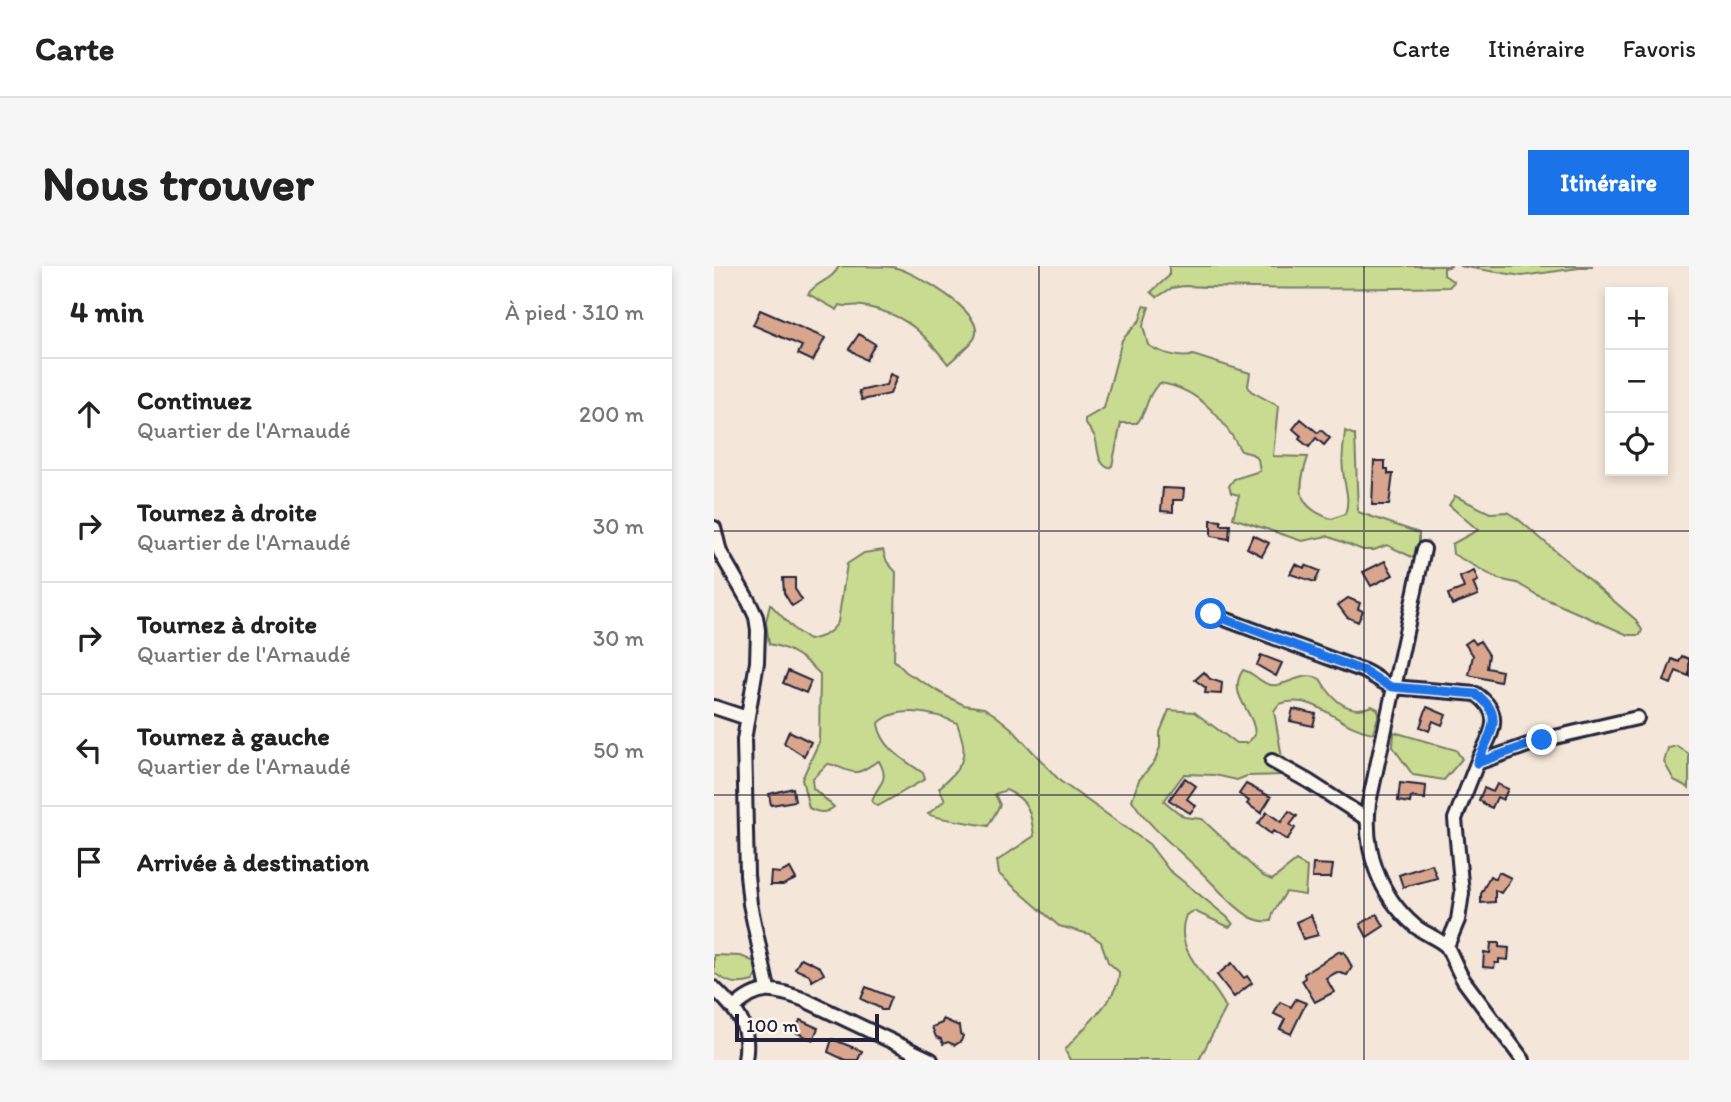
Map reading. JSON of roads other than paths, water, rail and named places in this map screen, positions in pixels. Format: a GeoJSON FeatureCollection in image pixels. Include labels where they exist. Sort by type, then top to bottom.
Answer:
{"type":"FeatureCollection","features":[{"type":"Feature","properties":{"kind":"street"},"geometry":{"type":"LineString","coordinates":[[714,528],[726,566],[756,617],[759,646],[744,740],[747,875],[750,904],[768,989]]}},
{"type":"Feature","properties":{"kind":"street"},"geometry":{"type":"LineString","coordinates":[[1424,549],[1367,819],[1374,867],[1379,882],[1406,919],[1431,938],[1447,946],[1464,981],[1523,1060]]}},
{"type":"Feature","properties":{"kind":"street"},"geometry":{"type":"LineString","coordinates":[[1211,614],[1364,671],[1376,676],[1383,684],[1464,692],[1476,694],[1486,701],[1493,713],[1494,724],[1455,819],[1462,893],[1458,920],[1447,946]]}},
{"type":"Feature","properties":{"kind":"street"},"geometry":{"type":"LineString","coordinates":[[714,707],[747,718]]}},
{"type":"Feature","properties":{"kind":"street"},"geometry":{"type":"LineString","coordinates":[[1477,763],[1542,740],[1637,718]]}},
{"type":"Feature","properties":{"kind":"street"},"geometry":{"type":"LineString","coordinates":[[1272,761],[1299,775],[1367,819]]}},
{"type":"Feature","properties":{"kind":"street"},"geometry":{"type":"LineString","coordinates":[[714,988],[734,1009],[747,1037],[745,1060]]}},
{"type":"Feature","properties":{"kind":"street"},"geometry":{"type":"LineString","coordinates":[[734,1009],[757,992],[768,989],[805,1000],[931,1060]]}}]}
